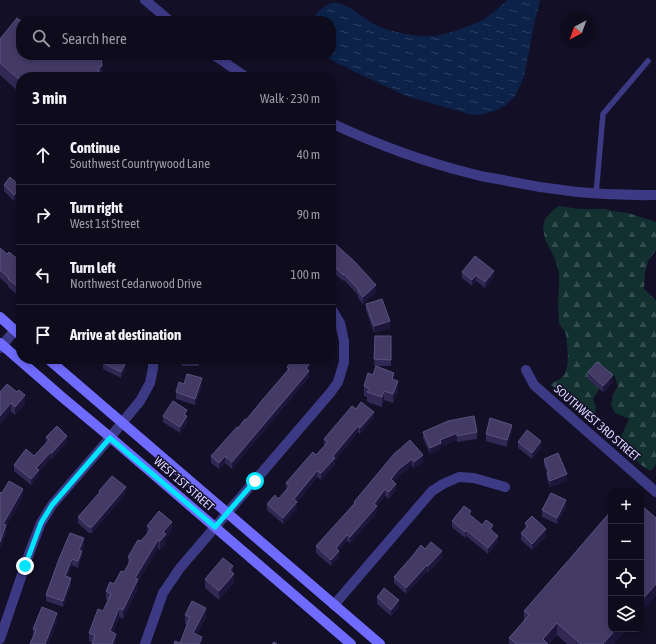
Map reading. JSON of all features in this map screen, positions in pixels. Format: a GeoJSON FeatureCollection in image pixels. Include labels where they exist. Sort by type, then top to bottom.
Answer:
{"type":"FeatureCollection","features":[{"type":"Feature","properties":{"kind":"main road"},"geometry":{"type":"LineString","coordinates":[[0,317],[16,329]]}},
{"type":"Feature","properties":{"kind":"main road","name":"WEST 1ST STREET"},"geometry":{"type":"LineString","coordinates":[[1,345],[16,358]]}},
{"type":"Feature","properties":{"kind":"main road","name":"WEST 1ST STREET"},"geometry":{"type":"LineString","coordinates":[[23,364],[351,644]]}},
{"type":"Feature","properties":{"kind":"main road","name":"WEST 1ST STREET"},"geometry":{"type":"LineString","coordinates":[[54,364],[380,644]]}},
{"type":"Feature","properties":{"kind":"street"},"geometry":{"type":"LineString","coordinates":[[145,0],[164,16]]}},
{"type":"Feature","properties":{"kind":"street"},"geometry":{"type":"LineString","coordinates":[[221,60],[239,72]]}},
{"type":"Feature","properties":{"kind":"street"},"geometry":{"type":"LineString","coordinates":[[336,124],[392,148],[473,174],[562,191],[640,196],[656,195]]}},
{"type":"Feature","properties":{"kind":"street"},"geometry":{"type":"LineString","coordinates":[[144,644],[163,593],[180,568],[338,382],[344,362],[344,341],[340,323],[336,316]]}},
{"type":"Feature","properties":{"kind":"street"},"geometry":{"type":"LineString","coordinates":[[1,345],[16,333]]}},
{"type":"Feature","properties":{"kind":"street"},"geometry":{"type":"LineString","coordinates":[[0,639],[41,523],[52,505],[140,401],[150,383],[153,364]]}},
{"type":"Feature","properties":{"kind":"street","name":"SOUTHWEST 3RD STREET"},"geometry":{"type":"LineString","coordinates":[[526,370],[534,385],[656,492]]}},
{"type":"Feature","properties":{"kind":"street"},"geometry":{"type":"LineString","coordinates":[[334,605],[432,491],[459,477],[474,478],[505,487]]}},
{"type":"Feature","properties":{"kind":"lane"},"geometry":{"type":"LineString","coordinates":[[596,194],[603,114],[648,61]]}},
{"type":"Feature","properties":{"kind":"green space"},"geometry":{"type":"Polygon","coordinates":[[[559,206],[580,209],[605,209],[628,213],[656,222],[656,250],[648,261],[645,273],[644,289],[656,300],[656,464],[650,471],[641,465],[619,443],[629,419],[615,413],[611,405],[613,394],[618,386],[614,375],[602,384],[593,399],[596,408],[594,419],[586,415],[550,384],[560,379],[565,374],[568,357],[566,334],[559,323],[559,273],[555,259],[545,239],[543,228],[545,219],[559,206]]]}},
{"type":"Feature","properties":{"kind":"water"},"geometry":{"type":"Polygon","coordinates":[[[507,0],[540,1],[524,77],[515,96],[506,105],[495,111],[480,115],[469,114],[406,96],[332,60],[336,60],[336,16],[315,16],[325,6],[337,3],[348,7],[380,27],[399,33],[434,36],[467,27],[481,21],[507,0]]]}},
{"type":"Feature","properties":{"kind":"building"},"geometry":{"type":"Polygon","coordinates":[[[16,19],[16,60],[101,60],[102,66],[99,68],[99,72],[16,72],[16,77],[0,63],[0,39],[16,19]]]}},
{"type":"Feature","properties":{"kind":"building"},"geometry":{"type":"Polygon","coordinates":[[[10,177],[16,182],[16,193],[14,195],[4,185],[10,177]]]}},
{"type":"Feature","properties":{"kind":"building"},"geometry":{"type":"Polygon","coordinates":[[[336,245],[355,262],[376,285],[363,297],[358,291],[359,290],[344,274],[343,275],[336,268],[336,245]]]}},
{"type":"Feature","properties":{"kind":"building"},"geometry":{"type":"Polygon","coordinates":[[[0,248],[7,254],[9,252],[16,258],[16,285],[8,279],[9,278],[0,270],[0,248]]]}},
{"type":"Feature","properties":{"kind":"building"},"geometry":{"type":"Polygon","coordinates":[[[475,256],[494,271],[485,282],[476,275],[472,280],[462,272],[475,256]]]}},
{"type":"Feature","properties":{"kind":"building"},"geometry":{"type":"Polygon","coordinates":[[[382,299],[390,321],[374,326],[366,304],[382,299]]]}},
{"type":"Feature","properties":{"kind":"building"},"geometry":{"type":"Polygon","coordinates":[[[375,336],[391,336],[391,360],[374,359],[375,336]]]}},
{"type":"Feature","properties":{"kind":"building"},"geometry":{"type":"Polygon","coordinates":[[[597,362],[613,375],[603,386],[588,372],[597,362]]]}},
{"type":"Feature","properties":{"kind":"building"},"geometry":{"type":"Polygon","coordinates":[[[105,364],[125,364],[121,372],[105,364]]]}},
{"type":"Feature","properties":{"kind":"building"},"geometry":{"type":"Polygon","coordinates":[[[290,364],[309,364],[306,368],[309,371],[232,462],[225,456],[219,463],[211,456],[237,427],[238,428],[245,419],[246,420],[289,369],[287,367],[290,364]]]}},
{"type":"Feature","properties":{"kind":"building"},"geometry":{"type":"Polygon","coordinates":[[[376,366],[394,373],[392,379],[398,381],[393,394],[384,391],[382,397],[367,392],[370,389],[364,386],[368,373],[373,375],[376,366]]]}},
{"type":"Feature","properties":{"kind":"building"},"geometry":{"type":"Polygon","coordinates":[[[187,374],[202,378],[195,399],[176,392],[179,382],[184,384],[187,374]]]}},
{"type":"Feature","properties":{"kind":"building"},"geometry":{"type":"Polygon","coordinates":[[[7,384],[17,392],[19,390],[25,395],[15,407],[11,403],[0,416],[0,392],[7,384]]]}},
{"type":"Feature","properties":{"kind":"building"},"geometry":{"type":"Polygon","coordinates":[[[173,401],[187,410],[184,415],[187,416],[180,427],[163,416],[173,401]]]}},
{"type":"Feature","properties":{"kind":"building"},"geometry":{"type":"Polygon","coordinates":[[[361,402],[374,412],[360,428],[358,426],[333,456],[335,458],[321,473],[317,471],[294,499],[297,502],[283,518],[267,504],[275,495],[278,499],[290,486],[286,483],[313,452],[316,455],[328,442],[324,439],[352,406],[356,409],[361,402]]]}},
{"type":"Feature","properties":{"kind":"building"},"geometry":{"type":"Polygon","coordinates":[[[474,416],[477,432],[457,436],[457,433],[440,440],[441,443],[430,448],[423,432],[448,421],[474,416]]]}},
{"type":"Feature","properties":{"kind":"building"},"geometry":{"type":"Polygon","coordinates":[[[490,418],[512,425],[507,440],[486,434],[490,418]]]}},
{"type":"Feature","properties":{"kind":"building"},"geometry":{"type":"Polygon","coordinates":[[[57,426],[67,436],[36,468],[39,470],[31,479],[14,465],[26,449],[34,456],[49,440],[46,437],[57,426]]]}},
{"type":"Feature","properties":{"kind":"building"},"geometry":{"type":"Polygon","coordinates":[[[527,430],[541,441],[532,453],[518,442],[527,430]]]}},
{"type":"Feature","properties":{"kind":"building"},"geometry":{"type":"Polygon","coordinates":[[[410,440],[423,455],[414,462],[412,459],[399,469],[391,479],[396,484],[389,492],[385,489],[374,504],[377,506],[350,537],[347,535],[336,548],[339,551],[331,560],[316,546],[355,503],[354,502],[394,454],[410,440]]]}},
{"type":"Feature","properties":{"kind":"building"},"geometry":{"type":"Polygon","coordinates":[[[558,453],[567,474],[550,481],[547,473],[549,472],[544,459],[558,453]]]}},
{"type":"Feature","properties":{"kind":"building"},"geometry":{"type":"Polygon","coordinates":[[[112,476],[126,487],[92,527],[89,527],[78,517],[112,476]]]}},
{"type":"Feature","properties":{"kind":"building"},"geometry":{"type":"Polygon","coordinates":[[[9,481],[23,489],[3,524],[6,525],[0,542],[0,492],[2,493],[9,481]]]}},
{"type":"Feature","properties":{"kind":"building"},"geometry":{"type":"Polygon","coordinates":[[[551,493],[566,500],[557,518],[542,510],[551,493]]]}},
{"type":"Feature","properties":{"kind":"building"},"geometry":{"type":"Polygon","coordinates":[[[464,506],[471,511],[469,514],[482,525],[486,520],[493,525],[490,529],[498,536],[488,548],[466,530],[465,532],[452,521],[464,506]]]}},
{"type":"Feature","properties":{"kind":"building"},"geometry":{"type":"Polygon","coordinates":[[[644,508],[656,518],[656,584],[644,598],[644,508]]]}},
{"type":"Feature","properties":{"kind":"building"},"geometry":{"type":"Polygon","coordinates":[[[159,511],[172,522],[163,532],[166,534],[160,541],[158,540],[135,578],[138,579],[123,610],[119,608],[110,631],[116,634],[112,644],[92,644],[95,635],[89,633],[98,609],[103,611],[111,594],[106,591],[110,582],[114,584],[121,571],[124,572],[131,560],[128,557],[138,540],[141,541],[151,529],[147,526],[159,511]]]}},
{"type":"Feature","properties":{"kind":"building"},"geometry":{"type":"Polygon","coordinates":[[[608,514],[608,632],[613,632],[603,644],[581,644],[557,623],[543,639],[548,644],[517,644],[509,638],[529,615],[524,611],[608,514]]]}},
{"type":"Feature","properties":{"kind":"building"},"geometry":{"type":"Polygon","coordinates":[[[532,516],[546,529],[532,544],[521,533],[528,526],[525,523],[532,516]]]}},
{"type":"Feature","properties":{"kind":"building"},"geometry":{"type":"Polygon","coordinates":[[[70,533],[84,538],[79,550],[82,551],[78,561],[72,559],[65,576],[71,578],[63,601],[46,595],[70,533]]]}},
{"type":"Feature","properties":{"kind":"building"},"geometry":{"type":"Polygon","coordinates":[[[431,542],[442,551],[406,588],[394,577],[421,545],[425,549],[431,542]]]}},
{"type":"Feature","properties":{"kind":"building"},"geometry":{"type":"Polygon","coordinates":[[[223,558],[233,566],[230,570],[234,574],[219,591],[205,579],[223,558]]]}},
{"type":"Feature","properties":{"kind":"building"},"geometry":{"type":"Polygon","coordinates":[[[384,588],[399,600],[391,610],[377,597],[384,588]]]}},
{"type":"Feature","properties":{"kind":"building"},"geometry":{"type":"Polygon","coordinates":[[[192,601],[206,608],[193,633],[202,637],[199,644],[174,644],[175,641],[180,643],[190,617],[185,615],[192,601]]]}},
{"type":"Feature","properties":{"kind":"building"},"geometry":{"type":"Polygon","coordinates":[[[42,607],[57,613],[45,644],[30,644],[36,630],[33,629],[42,607]]]}},
{"type":"Feature","properties":{"kind":"route"},"geometry":{"type":"LineString","coordinates":[[25,566],[41,523],[52,505],[110,438],[215,527],[255,481]]}}]}
